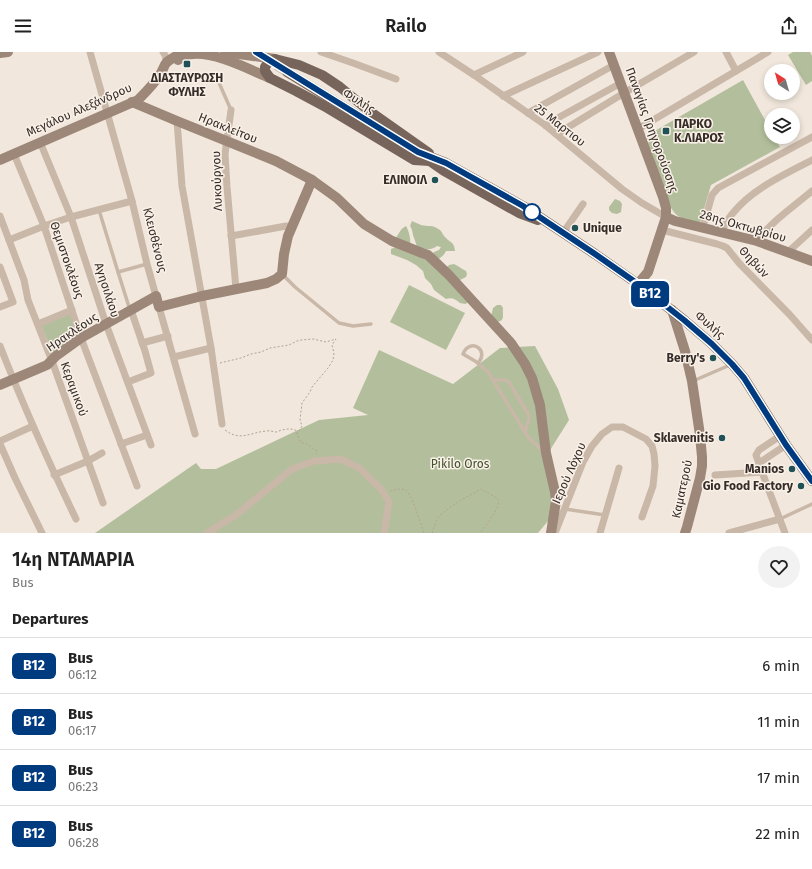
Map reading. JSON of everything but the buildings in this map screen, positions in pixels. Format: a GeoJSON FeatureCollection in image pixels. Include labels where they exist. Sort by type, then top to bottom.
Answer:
{"type":"FeatureCollection","features":[{"type":"Feature","properties":{"kind":"main road"},"geometry":{"type":"LineString","coordinates":[[430,162],[414,160],[324,106],[270,78],[266,73],[265,67],[269,62],[275,59],[299,65],[322,75],[374,115],[446,163]]}},
{"type":"Feature","properties":{"kind":"main road","name":"Φυλής"},"geometry":{"type":"LineString","coordinates":[[287,72],[418,152],[444,171],[519,213],[553,226]]}},
{"type":"Feature","properties":{"kind":"main road","name":"Φυλής"},"geometry":{"type":"LineString","coordinates":[[418,152],[446,163],[523,206],[638,284],[672,310],[712,344],[744,378],[780,436],[812,481]]}},
{"type":"Feature","properties":{"kind":"street"},"geometry":{"type":"LineString","coordinates":[[0,53],[8,52]]}},
{"type":"Feature","properties":{"kind":"street","name":"Κλεισθένους"},"geometry":{"type":"LineString","coordinates":[[90,52],[132,201],[147,264],[195,434]]}},
{"type":"Feature","properties":{"kind":"street"},"geometry":{"type":"LineString","coordinates":[[163,52],[166,57],[163,69]]}},
{"type":"Feature","properties":{"kind":"street","name":"Μεγάλου Αλεξάνδρου"},"geometry":{"type":"LineString","coordinates":[[0,160],[138,100],[174,57],[183,52]]}},
{"type":"Feature","properties":{"kind":"street"},"geometry":{"type":"LineString","coordinates":[[225,52],[275,59]]}},
{"type":"Feature","properties":{"kind":"street"},"geometry":{"type":"LineString","coordinates":[[321,52],[354,63],[396,80]]}},
{"type":"Feature","properties":{"kind":"street","name":"25 Μαρτιου"},"geometry":{"type":"LineString","coordinates":[[439,52],[557,134],[622,190],[666,217]]}},
{"type":"Feature","properties":{"kind":"street"},"geometry":{"type":"LineString","coordinates":[[474,75],[523,52]]}},
{"type":"Feature","properties":{"kind":"street"},"geometry":{"type":"LineString","coordinates":[[503,96],[598,52]]}},
{"type":"Feature","properties":{"kind":"street","name":"Παναγίας Γρηγορούσσης"},"geometry":{"type":"LineString","coordinates":[[609,52],[666,208],[666,217],[648,272],[638,284]]}},
{"type":"Feature","properties":{"kind":"street"},"geometry":{"type":"LineString","coordinates":[[545,125],[694,52]]}},
{"type":"Feature","properties":{"kind":"street"},"geometry":{"type":"LineString","coordinates":[[726,52],[736,70]]}},
{"type":"Feature","properties":{"kind":"street"},"geometry":{"type":"LineString","coordinates":[[638,129],[768,52]]}},
{"type":"Feature","properties":{"kind":"street","name":"Μεγάλου Αλεξάνδρου"},"geometry":{"type":"LineString","coordinates":[[163,69],[181,58],[199,54],[210,55],[226,60],[270,78]]}},
{"type":"Feature","properties":{"kind":"street"},"geometry":{"type":"LineString","coordinates":[[528,113],[614,65]]}},
{"type":"Feature","properties":{"kind":"street"},"geometry":{"type":"LineString","coordinates":[[557,134],[623,88]]}},
{"type":"Feature","properties":{"kind":"street","name":"Ηρακλείτου"},"geometry":{"type":"LineString","coordinates":[[132,102],[276,161],[312,180],[337,198],[364,224],[392,241],[422,252],[431,258],[448,274],[511,343],[525,364],[532,378],[540,405],[546,453],[555,492],[556,502],[553,530]]}},
{"type":"Feature","properties":{"kind":"street","name":"Λυκούργου"},"geometry":{"type":"LineString","coordinates":[[231,110],[228,142],[225,154],[226,187],[236,289]]}},
{"type":"Feature","properties":{"kind":"street"},"geometry":{"type":"LineString","coordinates":[[177,121],[182,186],[211,348],[222,424]]}},
{"type":"Feature","properties":{"kind":"street"},"geometry":{"type":"LineString","coordinates":[[703,227],[712,195],[718,188],[812,137]]}},
{"type":"Feature","properties":{"kind":"street","name":"Αγησιλάου"},"geometry":{"type":"LineString","coordinates":[[40,142],[71,217],[106,324],[151,445]]}},
{"type":"Feature","properties":{"kind":"street","name":"Θεμιστοκλέους"},"geometry":{"type":"LineString","coordinates":[[14,154],[44,226],[81,338],[137,486]]}},
{"type":"Feature","properties":{"kind":"street"},"geometry":{"type":"LineString","coordinates":[[722,232],[732,214],[744,201],[759,190],[812,160]]}},
{"type":"Feature","properties":{"kind":"street"},"geometry":{"type":"LineString","coordinates":[[159,307],[202,296],[267,283],[279,277],[292,227],[312,180]]}},
{"type":"Feature","properties":{"kind":"street"},"geometry":{"type":"LineString","coordinates":[[757,241],[782,215],[812,191]]}},
{"type":"Feature","properties":{"kind":"street"},"geometry":{"type":"LineString","coordinates":[[9,240],[71,217],[132,201]]}},
{"type":"Feature","properties":{"kind":"street"},"geometry":{"type":"LineString","coordinates":[[563,233],[583,204]]}},
{"type":"Feature","properties":{"kind":"street","name":"Κεραμικού"},"geometry":{"type":"LineString","coordinates":[[0,216],[24,280],[28,300],[52,361],[103,503]]}},
{"type":"Feature","properties":{"kind":"street","name":"28ης Οκτωβρίου"},"geometry":{"type":"LineString","coordinates":[[666,217],[675,221],[757,241],[812,261]]}},
{"type":"Feature","properties":{"kind":"street"},"geometry":{"type":"LineString","coordinates":[[231,236],[286,226],[292,227]]}},
{"type":"Feature","properties":{"kind":"street","name":"Θηβών"},"geometry":{"type":"LineString","coordinates":[[662,230],[727,248],[739,263],[790,315],[812,340]]}},
{"type":"Feature","properties":{"kind":"street"},"geometry":{"type":"LineString","coordinates":[[788,252],[812,230]]}},
{"type":"Feature","properties":{"kind":"street"},"geometry":{"type":"LineString","coordinates":[[0,266],[13,302],[0,307]]}},
{"type":"Feature","properties":{"kind":"street","name":"Ηρακλέους"},"geometry":{"type":"LineString","coordinates":[[0,385],[47,365],[56,356],[81,338],[156,296]]}},
{"type":"Feature","properties":{"kind":"street"},"geometry":{"type":"LineString","coordinates":[[38,324],[72,310]]}},
{"type":"Feature","properties":{"kind":"street"},"geometry":{"type":"LineString","coordinates":[[128,382],[151,373],[131,310]]}},
{"type":"Feature","properties":{"kind":"street","name":"Καματερού"},"geometry":{"type":"LineString","coordinates":[[672,310],[685,351],[692,381],[700,435],[702,466],[696,495],[685,533]]}},
{"type":"Feature","properties":{"kind":"street"},"geometry":{"type":"LineString","coordinates":[[142,343],[168,336]]}},
{"type":"Feature","properties":{"kind":"street"},"geometry":{"type":"LineString","coordinates":[[0,346],[54,475],[76,519]]}},
{"type":"Feature","properties":{"kind":"street"},"geometry":{"type":"LineString","coordinates":[[174,357],[211,348]]}},
{"type":"Feature","properties":{"kind":"street"},"geometry":{"type":"LineString","coordinates":[[34,426],[0,443],[15,478],[42,533]]}},
{"type":"Feature","properties":{"kind":"street","name":"Ιερού Λόχου"},"geometry":{"type":"LineString","coordinates":[[553,530],[565,509],[583,462],[592,446],[602,434],[612,427],[623,426],[646,439],[652,446],[655,466],[653,486],[642,517]]}},
{"type":"Feature","properties":{"kind":"street"},"geometry":{"type":"LineString","coordinates":[[121,444],[148,434]]}},
{"type":"Feature","properties":{"kind":"street"},"geometry":{"type":"LineString","coordinates":[[780,436],[758,451],[756,455],[785,533]]}},
{"type":"Feature","properties":{"kind":"street"},"geometry":{"type":"LineString","coordinates":[[759,463],[786,445]]}},
{"type":"Feature","properties":{"kind":"street"},"geometry":{"type":"LineString","coordinates":[[54,475],[88,461],[102,453]]}},
{"type":"Feature","properties":{"kind":"street"},"geometry":{"type":"LineString","coordinates":[[207,533],[236,515],[292,469],[314,461],[341,459],[358,468],[381,489],[389,502],[384,533]]}},
{"type":"Feature","properties":{"kind":"street"},"geometry":{"type":"LineString","coordinates":[[600,533],[619,468]]}},
{"type":"Feature","properties":{"kind":"street"},"geometry":{"type":"LineString","coordinates":[[715,475],[762,472]]}},
{"type":"Feature","properties":{"kind":"street"},"geometry":{"type":"LineString","coordinates":[[729,533],[780,519]]}},
{"type":"Feature","properties":{"kind":"street"},"geometry":{"type":"LineString","coordinates":[[544,533],[553,530]]}},
{"type":"Feature","properties":{"kind":"lane","name":"Λυκούργου"},"geometry":{"type":"LineString","coordinates":[[216,76],[231,110]]}},
{"type":"Feature","properties":{"kind":"lane"},"geometry":{"type":"LineString","coordinates":[[99,210],[131,310]]}},
{"type":"Feature","properties":{"kind":"lane"},"geometry":{"type":"LineString","coordinates":[[118,272],[147,264]]}},
{"type":"Feature","properties":{"kind":"lane"},"geometry":{"type":"LineString","coordinates":[[279,277],[295,287],[339,323],[353,326],[371,324]]}},
{"type":"Feature","properties":{"kind":"lane"},"geometry":{"type":"LineString","coordinates":[[478,363],[482,358],[481,350],[479,348],[474,346],[465,350],[463,354],[478,363],[488,372],[528,437],[534,444],[546,453]]}},
{"type":"Feature","properties":{"kind":"lane"},"geometry":{"type":"LineString","coordinates":[[692,381],[732,364]]}},
{"type":"Feature","properties":{"kind":"lane"},"geometry":{"type":"LineString","coordinates":[[494,380],[505,380],[509,382],[528,414],[529,419],[525,430]]}},
{"type":"Feature","properties":{"kind":"lane"},"geometry":{"type":"LineString","coordinates":[[780,519],[812,504]]}},
{"type":"Feature","properties":{"kind":"lane"},"geometry":{"type":"LineString","coordinates":[[565,509],[605,515]]}},
{"type":"Feature","properties":{"kind":"path"},"geometry":{"type":"LineString","coordinates":[[213,364],[241,358],[270,348],[289,345],[301,340],[313,339],[326,342],[336,339],[332,345],[334,352],[333,360],[312,387],[302,403],[300,420],[302,426],[298,434]]}},
{"type":"Feature","properties":{"kind":"path"},"geometry":{"type":"LineString","coordinates":[[222,424],[226,431],[240,436],[268,430],[276,432],[280,430],[295,429],[301,443],[309,444],[317,451],[314,461]]}},
{"type":"Feature","properties":{"kind":"path"},"geometry":{"type":"LineString","coordinates":[[384,494],[390,490],[402,489],[408,492],[424,533]]}},
{"type":"Feature","properties":{"kind":"path"},"geometry":{"type":"LineString","coordinates":[[432,533],[437,519],[441,514],[461,500],[481,490],[496,498],[499,501],[499,505],[480,533]]}},
{"type":"Feature","properties":{"kind":"green space"},"geometry":{"type":"Polygon","coordinates":[[[793,52],[810,52],[812,56],[812,81],[806,85],[800,75],[800,64],[793,64],[788,55],[793,52]]]}},
{"type":"Feature","properties":{"kind":"green space"},"geometry":{"type":"Polygon","coordinates":[[[743,80],[764,118],[764,144],[778,144],[780,147],[711,185],[700,223],[678,216],[672,209],[646,136],[743,80]]]}},
{"type":"Feature","properties":{"kind":"green space"},"geometry":{"type":"Polygon","coordinates":[[[615,199],[620,201],[622,204],[621,212],[617,214],[612,213],[609,210],[609,207],[615,199]]]}},
{"type":"Feature","properties":{"kind":"green space"},"geometry":{"type":"Polygon","coordinates":[[[412,221],[421,225],[432,226],[440,230],[453,244],[455,251],[446,251],[443,256],[438,259],[432,255],[441,247],[437,246],[432,249],[427,249],[417,247],[410,226],[412,221]]]}},
{"type":"Feature","properties":{"kind":"green space"},"geometry":{"type":"Polygon","coordinates":[[[406,226],[410,235],[410,245],[395,239],[401,230],[406,226]]]}},
{"type":"Feature","properties":{"kind":"green space"},"geometry":{"type":"Polygon","coordinates":[[[396,247],[428,259],[469,302],[465,304],[450,298],[446,299],[434,290],[425,278],[423,271],[416,265],[391,254],[391,249],[396,247]]]}},
{"type":"Feature","properties":{"kind":"green space"},"geometry":{"type":"Polygon","coordinates":[[[454,264],[466,271],[466,277],[458,281],[446,268],[449,265],[454,264]]]}},
{"type":"Feature","properties":{"kind":"green space"},"geometry":{"type":"Polygon","coordinates":[[[409,285],[465,313],[446,350],[390,322],[409,285]]]}},
{"type":"Feature","properties":{"kind":"green space"},"geometry":{"type":"Polygon","coordinates":[[[497,305],[501,305],[503,308],[503,317],[501,320],[496,322],[491,317],[493,308],[497,305]]]}},
{"type":"Feature","properties":{"kind":"green space"},"geometry":{"type":"Polygon","coordinates":[[[71,312],[79,337],[53,353],[41,325],[71,312]]]}},
{"type":"Feature","properties":{"kind":"green space","name":"Pikilo Oros"},"geometry":{"type":"Polygon","coordinates":[[[535,346],[558,389],[569,420],[545,458],[553,505],[548,521],[538,533],[95,533],[196,463],[201,469],[216,469],[319,420],[368,415],[353,408],[379,350],[453,384],[500,348],[535,346]]]}},
{"type":"Feature","properties":{"kind":"tunnel"},"geometry":{"type":"LineString","coordinates":[[264,57],[287,72]]}},
{"type":"Feature","properties":{"kind":"bus line","name":"Β12"},"geometry":{"type":"LineString","coordinates":[[256,52],[418,152],[446,163],[523,206],[630,278],[672,310],[712,344],[737,369],[786,445],[812,481]]}},
{"type":"Feature","properties":{"kind":"place","name":"ΔΙΑΣΤΑΥΡΩΣΗ ΦΥΛΗΣ"},"geometry":{"type":"Point","coordinates":[187,64]}},
{"type":"Feature","properties":{"kind":"place","name":"ΠΑΡΚΟ Κ.ΛΙΑΡΟΣ"},"geometry":{"type":"Point","coordinates":[666,131]}},
{"type":"Feature","properties":{"kind":"place","name":"ΕΛΙΝΟΙΛ"},"geometry":{"type":"Point","coordinates":[435,180]}},
{"type":"Feature","properties":{"kind":"place","name":"Unique"},"geometry":{"type":"Point","coordinates":[575,228]}},
{"type":"Feature","properties":{"kind":"place","name":"Berry's"},"geometry":{"type":"Point","coordinates":[713,358]}},
{"type":"Feature","properties":{"kind":"place","name":"Sklavenitis"},"geometry":{"type":"Point","coordinates":[722,438]}},
{"type":"Feature","properties":{"kind":"place","name":"Manios"},"geometry":{"type":"Point","coordinates":[792,469]}},
{"type":"Feature","properties":{"kind":"place","name":"Gio Food Factory"},"geometry":{"type":"Point","coordinates":[801,486]}}]}
